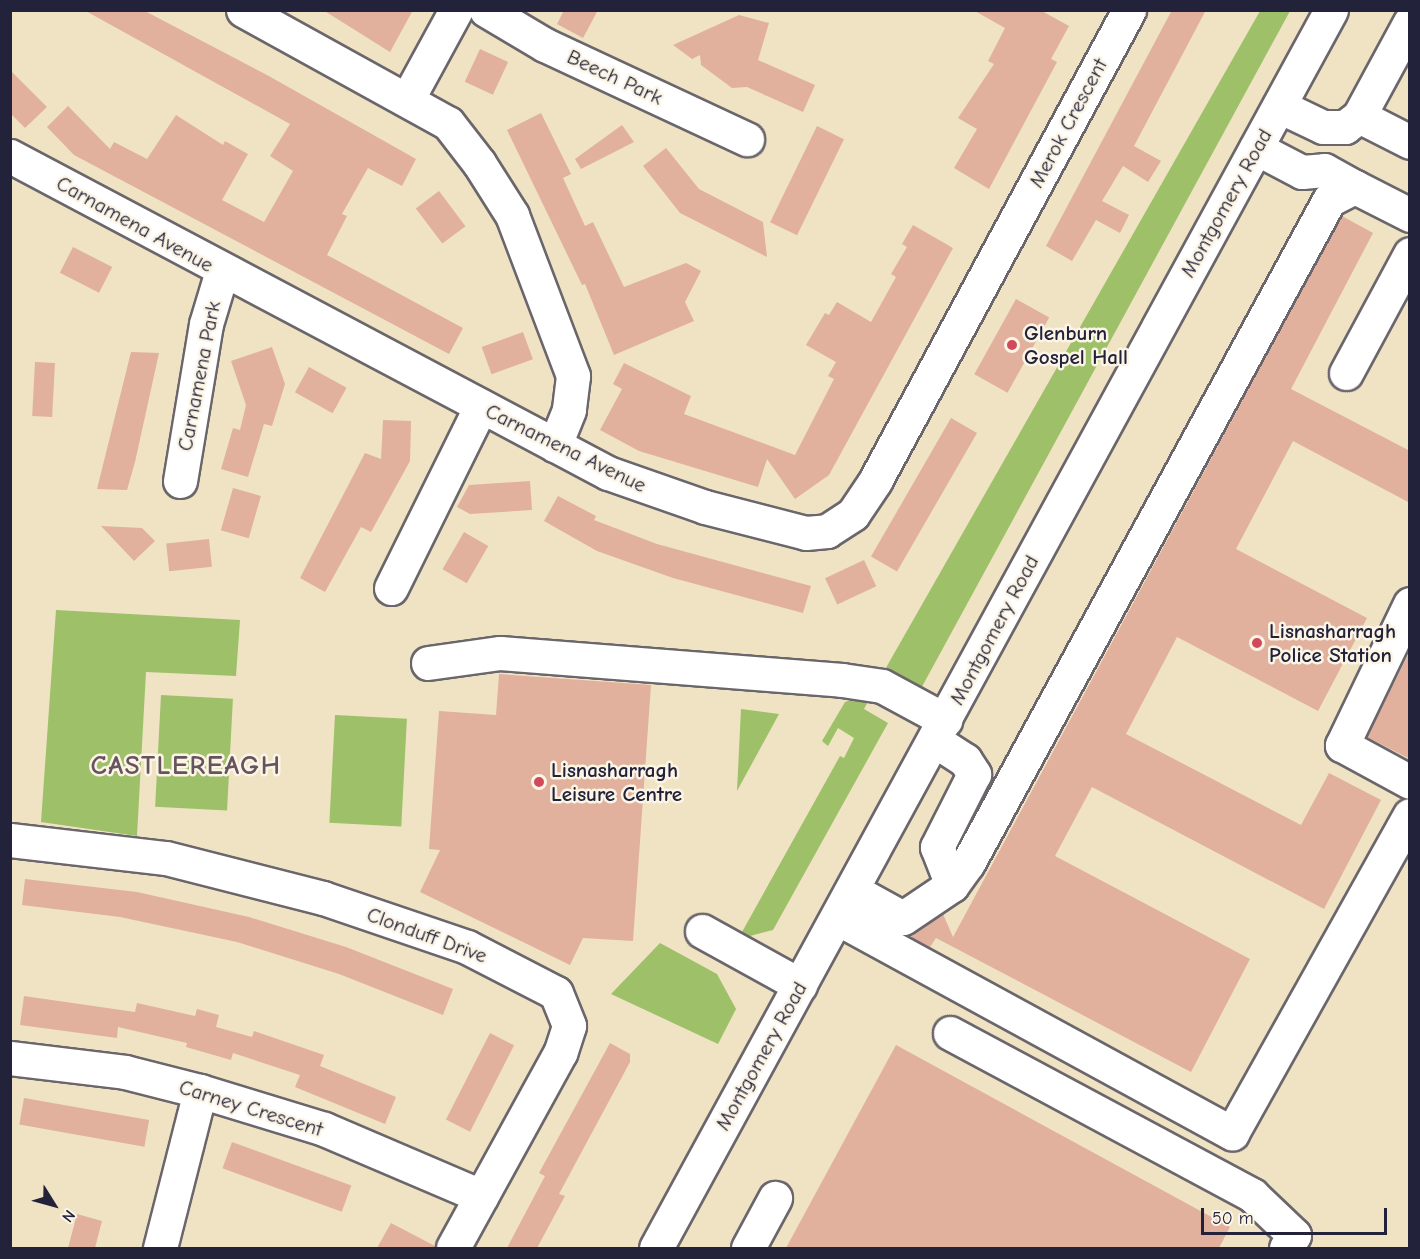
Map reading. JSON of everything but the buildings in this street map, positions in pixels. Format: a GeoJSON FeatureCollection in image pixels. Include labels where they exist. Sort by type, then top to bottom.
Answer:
{"type":"FeatureCollection","features":[{"type":"Feature","properties":{"kind":"street"},"geometry":{"type":"LineString","coordinates":[[243,10],[408,98],[448,123],[512,215],[573,376],[569,410],[555,445]]}},
{"type":"Feature","properties":{"kind":"street"},"geometry":{"type":"LineString","coordinates":[[408,98],[456,10]]}},
{"type":"Feature","properties":{"kind":"street","name":"Beech Park"},"geometry":{"type":"LineString","coordinates":[[486,10],[545,45],[747,139]]}},
{"type":"Feature","properties":{"kind":"street","name":"Merok Crescent"},"geometry":{"type":"LineString","coordinates":[[1008,236],[1129,10]]}},
{"type":"Feature","properties":{"kind":"street","name":"Montgomery Road"},"geometry":{"type":"LineString","coordinates":[[656,1248],[1331,10]]}},
{"type":"Feature","properties":{"kind":"street"},"geometry":{"type":"LineString","coordinates":[[1279,106],[1323,127],[1345,127],[1359,116],[1410,22]]}},
{"type":"Feature","properties":{"kind":"street"},"geometry":{"type":"LineString","coordinates":[[1359,116],[1410,142]]}},
{"type":"Feature","properties":{"kind":"street"},"geometry":{"type":"LineString","coordinates":[[1256,148],[1302,172],[1311,191],[1342,193],[1410,215]]}},
{"type":"Feature","properties":{"kind":"street","name":"Carnamena Avenue"},"geometry":{"type":"LineString","coordinates":[[10,156],[222,272],[555,445],[658,493],[806,533],[827,531],[853,514],[875,480],[1008,236]]}},
{"type":"Feature","properties":{"kind":"street"},"geometry":{"type":"LineString","coordinates":[[845,904],[903,918],[952,885],[968,864],[1342,193]]}},
{"type":"Feature","properties":{"kind":"street"},"geometry":{"type":"LineString","coordinates":[[1346,373],[1410,254]]}},
{"type":"Feature","properties":{"kind":"street","name":"Carnamena Park"},"geometry":{"type":"LineString","coordinates":[[180,481],[206,324],[222,272]]}},
{"type":"Feature","properties":{"kind":"street"},"geometry":{"type":"LineString","coordinates":[[391,588],[481,406]]}},
{"type":"Feature","properties":{"kind":"street"},"geometry":{"type":"LineString","coordinates":[[1410,604],[1342,745],[1410,782]]}},
{"type":"Feature","properties":{"kind":"street"},"geometry":{"type":"LineString","coordinates":[[428,663],[500,653],[882,686],[939,730],[974,774],[937,847],[952,885]]}},
{"type":"Feature","properties":{"kind":"street"},"geometry":{"type":"LineString","coordinates":[[845,904],[1172,1100],[1232,1133],[1410,815]]}},
{"type":"Feature","properties":{"kind":"street","name":"Clonduff Drive"},"geometry":{"type":"LineString","coordinates":[[10,840],[166,858],[323,898],[467,947],[556,993],[569,1026],[560,1053],[453,1248]]}},
{"type":"Feature","properties":{"kind":"street"},"geometry":{"type":"LineString","coordinates":[[702,931],[800,985]]}},
{"type":"Feature","properties":{"kind":"street"},"geometry":{"type":"LineString","coordinates":[[950,1033],[1252,1195],[1294,1235],[1286,1248]]}},
{"type":"Feature","properties":{"kind":"street","name":"Carney Crescent"},"geometry":{"type":"LineString","coordinates":[[10,1058],[125,1072],[200,1091],[324,1128],[481,1196]]}},
{"type":"Feature","properties":{"kind":"street"},"geometry":{"type":"LineString","coordinates":[[160,1248],[200,1091]]}},
{"type":"Feature","properties":{"kind":"street"},"geometry":{"type":"LineString","coordinates":[[747,1248],[775,1198]]}},
{"type":"Feature","properties":{"kind":"green space"},"geometry":{"type":"Polygon","coordinates":[[[1260,11],[1290,11],[918,694],[883,673],[1260,11]]]}},
{"type":"Feature","properties":{"kind":"green space"},"geometry":{"type":"Polygon","coordinates":[[[56,610],[240,620],[236,676],[146,672],[137,836],[41,822],[56,610]]]}},
{"type":"Feature","properties":{"kind":"green space"},"geometry":{"type":"Polygon","coordinates":[[[161,695],[233,699],[227,811],[155,807],[161,695]]]}},
{"type":"Feature","properties":{"kind":"green space"},"geometry":{"type":"Polygon","coordinates":[[[860,697],[870,698],[864,709],[888,723],[773,930],[750,936],[742,932],[840,756],[844,758],[854,738],[838,728],[828,746],[822,741],[845,702],[860,697]]]}},
{"type":"Feature","properties":{"kind":"green space"},"geometry":{"type":"Polygon","coordinates":[[[741,709],[779,714],[737,791],[741,709]]]}},
{"type":"Feature","properties":{"kind":"green space"},"geometry":{"type":"Polygon","coordinates":[[[335,715],[407,719],[401,827],[329,823],[335,715]]]}},
{"type":"Feature","properties":{"kind":"green space"},"geometry":{"type":"Polygon","coordinates":[[[660,943],[717,974],[736,1009],[718,1044],[611,994],[660,943]]]}},
{"type":"Feature","properties":{"kind":"place","name":"Glenburn Gospel Hall"},"geometry":{"type":"Point","coordinates":[1012,345]}},
{"type":"Feature","properties":{"kind":"place","name":"Lisnasharragh Police Station"},"geometry":{"type":"Point","coordinates":[1257,643]}},
{"type":"Feature","properties":{"kind":"place","name":"Lisnasharragh Leisure Centre"},"geometry":{"type":"Point","coordinates":[539,782]}},
{"type":"Feature","properties":{"kind":"district","name":"CASTLEREAGH"},"geometry":{"type":"Point","coordinates":[186,766]}}]}
